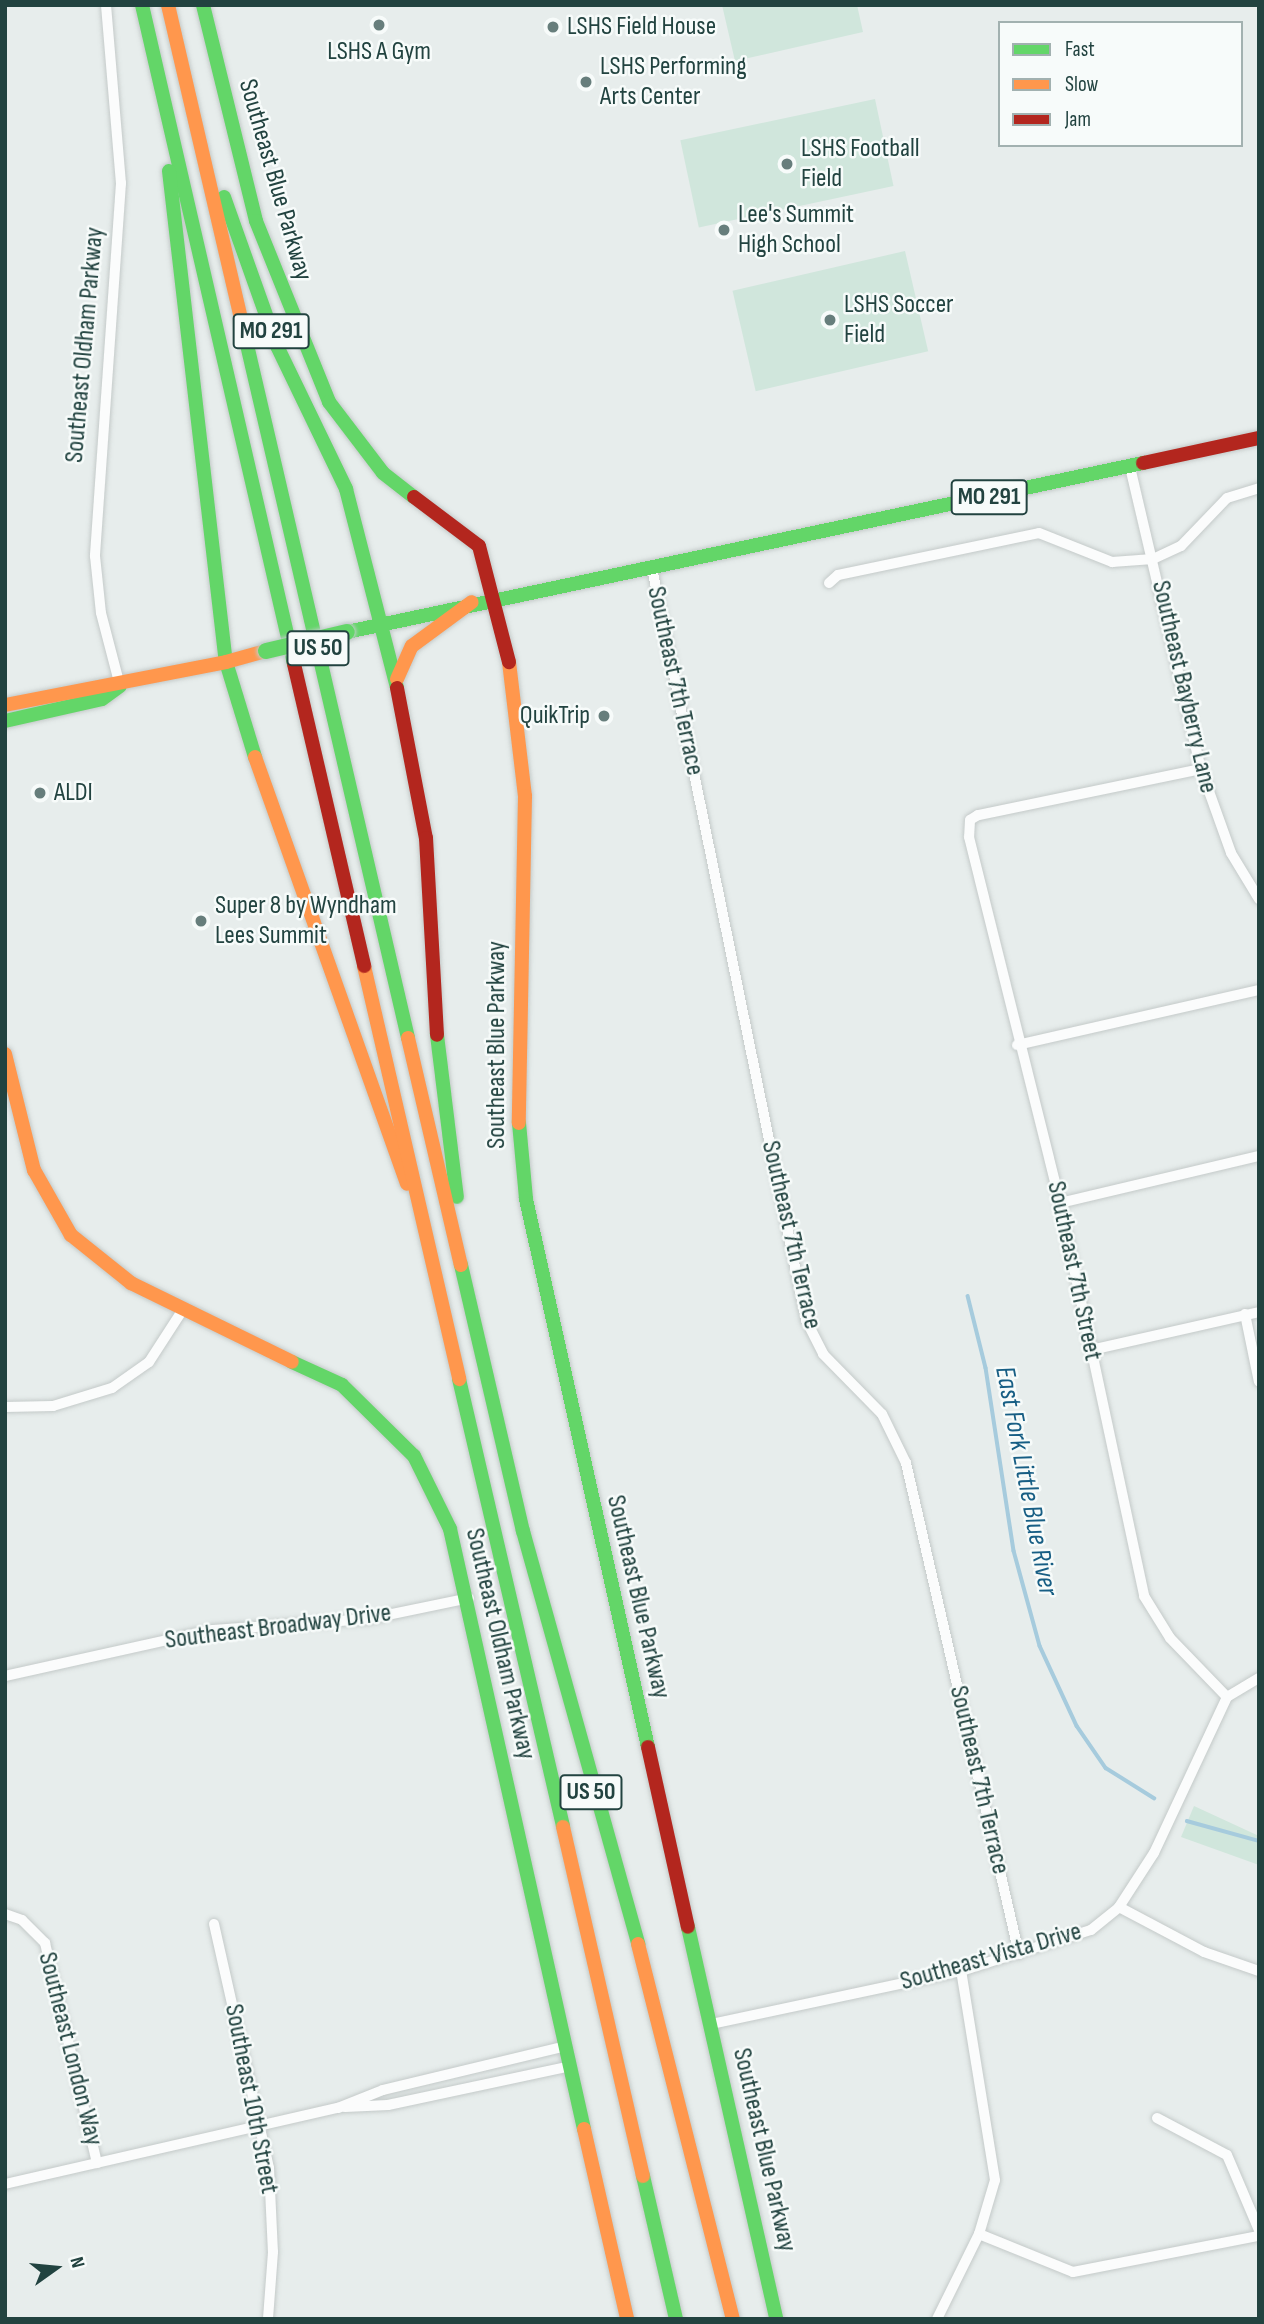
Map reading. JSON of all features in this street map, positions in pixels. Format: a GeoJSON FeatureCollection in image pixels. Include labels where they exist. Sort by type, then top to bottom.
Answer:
{"type":"FeatureCollection","features":[{"type":"Feature","properties":{"kind":"main road","name":"US 50"},"geometry":{"type":"LineString","coordinates":[[142,5],[449,1314],[676,2319]]}},
{"type":"Feature","properties":{"kind":"main road","name":"US 50"},"geometry":{"type":"LineString","coordinates":[[168,5],[461,1262],[576,1737],[681,2099],[733,2319]]}},
{"type":"Feature","properties":{"kind":"main road","name":"Southeast Blue Parkway"},"geometry":{"type":"LineString","coordinates":[[203,5],[252,209],[329,402],[383,473],[479,547],[497,596],[520,720],[525,796],[516,1091],[526,1199],[776,2319]]}},
{"type":"Feature","properties":{"kind":"main road"},"geometry":{"type":"LineString","coordinates":[[146,22],[139,35],[174,193],[226,662],[263,784],[387,1115],[434,1294],[449,1314]]}},
{"type":"Feature","properties":{"kind":"main road","name":"MO 291"},"geometry":{"type":"LineString","coordinates":[[175,34],[186,44],[237,240],[277,346],[346,489],[385,624],[497,596],[652,568],[1259,438]]}},
{"type":"Feature","properties":{"kind":"main road"},"geometry":{"type":"LineString","coordinates":[[396,682],[412,646],[472,602]]}},
{"type":"Feature","properties":{"kind":"main road"},"geometry":{"type":"LineString","coordinates":[[5,705],[120,686],[385,624],[426,838],[441,1103],[465,1242],[461,1262]]}},
{"type":"Feature","properties":{"kind":"main road"},"geometry":{"type":"LineString","coordinates":[[5,721],[102,699],[120,686]]}},
{"type":"Feature","properties":{"kind":"main road","name":"Southeast Oldham Parkway"},"geometry":{"type":"LineString","coordinates":[[5,1054],[34,1170],[71,1235],[131,1283],[182,1311],[342,1385],[410,1452],[450,1529],[469,1598],[562,2048],[627,2319]]}},
{"type":"Feature","properties":{"kind":"street","name":"Southeast Oldham Parkway"},"geometry":{"type":"LineString","coordinates":[[106,5],[121,183],[95,555],[101,613],[120,686]]}},
{"type":"Feature","properties":{"kind":"street","name":"Southeast Bayberry Lane"},"geometry":{"type":"LineString","coordinates":[[1130,467],[1200,769],[1231,853],[1259,899]]}},
{"type":"Feature","properties":{"kind":"street"},"geometry":{"type":"LineString","coordinates":[[829,583],[838,575],[1039,533],[1112,562],[1153,559],[1181,546],[1227,498],[1259,488]]}},
{"type":"Feature","properties":{"kind":"street","name":"Southeast 7th Terrace"},"geometry":{"type":"LineString","coordinates":[[652,568],[806,1320],[823,1354],[882,1415],[906,1463],[1019,1954]]}},
{"type":"Feature","properties":{"kind":"street","name":"Southeast 7th Street"},"geometry":{"type":"LineString","coordinates":[[1200,769],[970,820],[1017,1045],[1060,1203],[1144,1596],[1170,1638],[1227,1698]]}},
{"type":"Feature","properties":{"kind":"street"},"geometry":{"type":"LineString","coordinates":[[1017,1045],[1259,990]]}},
{"type":"Feature","properties":{"kind":"street"},"geometry":{"type":"LineString","coordinates":[[1060,1203],[1259,1156]]}},
{"type":"Feature","properties":{"kind":"street"},"geometry":{"type":"LineString","coordinates":[[5,1407],[53,1406],[112,1388],[149,1362],[182,1311]]}},
{"type":"Feature","properties":{"kind":"street"},"geometry":{"type":"LineString","coordinates":[[1091,1350],[1259,1312]]}},
{"type":"Feature","properties":{"kind":"street"},"geometry":{"type":"LineString","coordinates":[[1245,1314],[1259,1382]]}},
{"type":"Feature","properties":{"kind":"street","name":"Southeast Broadway Drive"},"geometry":{"type":"LineString","coordinates":[[5,1675],[213,1630],[368,1619],[469,1598]]}},
{"type":"Feature","properties":{"kind":"street"},"geometry":{"type":"LineString","coordinates":[[1227,1698],[1259,1678]]}},
{"type":"Feature","properties":{"kind":"street","name":"Southeast Vista Drive"},"geometry":{"type":"LineString","coordinates":[[710,2024],[961,1971],[1084,1935],[1119,1907],[1154,1853],[1227,1698]]}},
{"type":"Feature","properties":{"kind":"street"},"geometry":{"type":"LineString","coordinates":[[1119,1907],[1204,1952],[1259,1971]]}},
{"type":"Feature","properties":{"kind":"street","name":"Southeast London Way"},"geometry":{"type":"LineString","coordinates":[[5,1914],[36,1931],[50,1955],[97,2163]]}},
{"type":"Feature","properties":{"kind":"street","name":"Southeast 10th Street"},"geometry":{"type":"LineString","coordinates":[[214,1924],[261,2126],[273,2225],[268,2319]]}},
{"type":"Feature","properties":{"kind":"street"},"geometry":{"type":"LineString","coordinates":[[937,2319],[979,2234],[995,2180],[992,2134],[961,1971]]}},
{"type":"Feature","properties":{"kind":"street"},"geometry":{"type":"LineString","coordinates":[[5,2184],[338,2108],[383,2090],[562,2048]]}},
{"type":"Feature","properties":{"kind":"street"},"geometry":{"type":"LineString","coordinates":[[338,2108],[388,2105],[567,2067]]}},
{"type":"Feature","properties":{"kind":"street"},"geometry":{"type":"LineString","coordinates":[[1157,2118],[1227,2155],[1259,2230]]}},
{"type":"Feature","properties":{"kind":"street"},"geometry":{"type":"LineString","coordinates":[[979,2234],[1073,2272],[1259,2236]]}},
{"type":"Feature","properties":{"kind":"green space"},"geometry":{"type":"Polygon","coordinates":[[[722,5],[857,5],[863,32],[735,61],[722,5]]]}},
{"type":"Feature","properties":{"kind":"green space","name":"LSHS Football Field"},"geometry":{"type":"Polygon","coordinates":[[[875,99],[894,186],[699,227],[680,140],[875,99]]]}},
{"type":"Feature","properties":{"kind":"green space","name":"LSHS Soccer Field"},"geometry":{"type":"Polygon","coordinates":[[[905,251],[928,351],[756,391],[733,291],[905,251]]]}},
{"type":"Feature","properties":{"kind":"green space"},"geometry":{"type":"Polygon","coordinates":[[[1194,1806],[1259,1836],[1259,1865],[1181,1837],[1194,1806]]]}},
{"type":"Feature","properties":{"kind":"waterway","name":"East Fork Little Blue River"},"geometry":{"type":"LineString","coordinates":[[968,1296],[986,1368],[1014,1551],[1040,1646],[1077,1726],[1106,1768],[1154,1798]]}},
{"type":"Feature","properties":{"kind":"waterway","name":"East Fork Little Blue River"},"geometry":{"type":"LineString","coordinates":[[1187,1821],[1259,1841]]}},
{"type":"Feature","properties":{"kind":"traffic: fast"},"geometry":{"type":"LineString","coordinates":[[142,5],[294,664]]}},
{"type":"Feature","properties":{"kind":"traffic: fast"},"geometry":{"type":"LineString","coordinates":[[203,5],[256,221],[329,402],[383,473],[414,497]]}},
{"type":"Feature","properties":{"kind":"traffic: fast"},"geometry":{"type":"LineString","coordinates":[[169,171],[226,662],[255,757]]}},
{"type":"Feature","properties":{"kind":"traffic: fast"},"geometry":{"type":"LineString","coordinates":[[224,197],[277,346],[346,489],[397,688]]}},
{"type":"Feature","properties":{"kind":"traffic: fast"},"geometry":{"type":"LineString","coordinates":[[241,319],[408,1038]]}},
{"type":"Feature","properties":{"kind":"traffic: fast"},"geometry":{"type":"LineString","coordinates":[[347,632],[1143,463]]}},
{"type":"Feature","properties":{"kind":"traffic: fast"},"geometry":{"type":"LineString","coordinates":[[266,651],[347,632]]}},
{"type":"Feature","properties":{"kind":"traffic: fast"},"geometry":{"type":"LineString","coordinates":[[5,721],[102,699],[120,686]]}},
{"type":"Feature","properties":{"kind":"traffic: fast"},"geometry":{"type":"LineString","coordinates":[[437,1035],[457,1197]]}},
{"type":"Feature","properties":{"kind":"traffic: fast"},"geometry":{"type":"LineString","coordinates":[[519,1123],[526,1199],[648,1747]]}},
{"type":"Feature","properties":{"kind":"traffic: fast"},"geometry":{"type":"LineString","coordinates":[[461,1265],[523,1531],[638,1944]]}},
{"type":"Feature","properties":{"kind":"traffic: fast"},"geometry":{"type":"LineString","coordinates":[[292,1362],[342,1385],[414,1456],[450,1529],[584,2129]]}},
{"type":"Feature","properties":{"kind":"traffic: fast"},"geometry":{"type":"LineString","coordinates":[[459,1379],[563,1827]]}},
{"type":"Feature","properties":{"kind":"traffic: fast"},"geometry":{"type":"LineString","coordinates":[[688,1927],[776,2319]]}},
{"type":"Feature","properties":{"kind":"traffic: fast"},"geometry":{"type":"LineString","coordinates":[[643,2176],[676,2319]]}},
{"type":"Feature","properties":{"kind":"traffic: slow"},"geometry":{"type":"LineString","coordinates":[[168,5],[241,319]]}},
{"type":"Feature","properties":{"kind":"traffic: slow"},"geometry":{"type":"LineString","coordinates":[[397,679],[412,646],[472,602]]}},
{"type":"Feature","properties":{"kind":"traffic: slow"},"geometry":{"type":"LineString","coordinates":[[226,662],[266,651]]}},
{"type":"Feature","properties":{"kind":"traffic: slow"},"geometry":{"type":"LineString","coordinates":[[5,705],[226,662]]}},
{"type":"Feature","properties":{"kind":"traffic: slow"},"geometry":{"type":"LineString","coordinates":[[509,662],[525,796],[519,1123]]}},
{"type":"Feature","properties":{"kind":"traffic: slow"},"geometry":{"type":"LineString","coordinates":[[255,757],[407,1184]]}},
{"type":"Feature","properties":{"kind":"traffic: slow"},"geometry":{"type":"LineString","coordinates":[[364,966],[459,1379]]}},
{"type":"Feature","properties":{"kind":"traffic: slow"},"geometry":{"type":"LineString","coordinates":[[408,1038],[461,1265]]}},
{"type":"Feature","properties":{"kind":"traffic: slow"},"geometry":{"type":"LineString","coordinates":[[5,1054],[34,1170],[71,1235],[131,1283],[292,1362]]}},
{"type":"Feature","properties":{"kind":"traffic: slow"},"geometry":{"type":"LineString","coordinates":[[563,1827],[643,2176]]}},
{"type":"Feature","properties":{"kind":"traffic: slow"},"geometry":{"type":"LineString","coordinates":[[638,1944],[733,2319]]}},
{"type":"Feature","properties":{"kind":"traffic: slow"},"geometry":{"type":"LineString","coordinates":[[584,2129],[627,2319]]}},
{"type":"Feature","properties":{"kind":"traffic: jam"},"geometry":{"type":"LineString","coordinates":[[1143,463],[1259,438]]}},
{"type":"Feature","properties":{"kind":"traffic: jam"},"geometry":{"type":"LineString","coordinates":[[414,497],[479,546],[509,662]]}},
{"type":"Feature","properties":{"kind":"traffic: jam"},"geometry":{"type":"LineString","coordinates":[[294,664],[364,966]]}},
{"type":"Feature","properties":{"kind":"traffic: jam"},"geometry":{"type":"LineString","coordinates":[[397,688],[426,838],[437,1035]]}},
{"type":"Feature","properties":{"kind":"traffic: jam"},"geometry":{"type":"LineString","coordinates":[[648,1747],[688,1927]]}},
{"type":"Feature","properties":{"kind":"place","name":"LSHS A Gym"},"geometry":{"type":"Point","coordinates":[379,25]}},
{"type":"Feature","properties":{"kind":"place","name":"LSHS Field House"},"geometry":{"type":"Point","coordinates":[553,27]}},
{"type":"Feature","properties":{"kind":"place","name":"LSHS Performing Arts Center"},"geometry":{"type":"Point","coordinates":[586,82]}},
{"type":"Feature","properties":{"kind":"place","name":"LSHS Football Field"},"geometry":{"type":"Point","coordinates":[787,164]}},
{"type":"Feature","properties":{"kind":"place","name":"Lee's Summit High School"},"geometry":{"type":"Point","coordinates":[724,230]}},
{"type":"Feature","properties":{"kind":"place","name":"LSHS Soccer Field"},"geometry":{"type":"Point","coordinates":[830,320]}},
{"type":"Feature","properties":{"kind":"place","name":"QuikTrip"},"geometry":{"type":"Point","coordinates":[604,716]}},
{"type":"Feature","properties":{"kind":"place","name":"ALDI"},"geometry":{"type":"Point","coordinates":[40,793]}},
{"type":"Feature","properties":{"kind":"place","name":"Super 8 by Wyndham Lees Summit"},"geometry":{"type":"Point","coordinates":[201,921]}}]}
